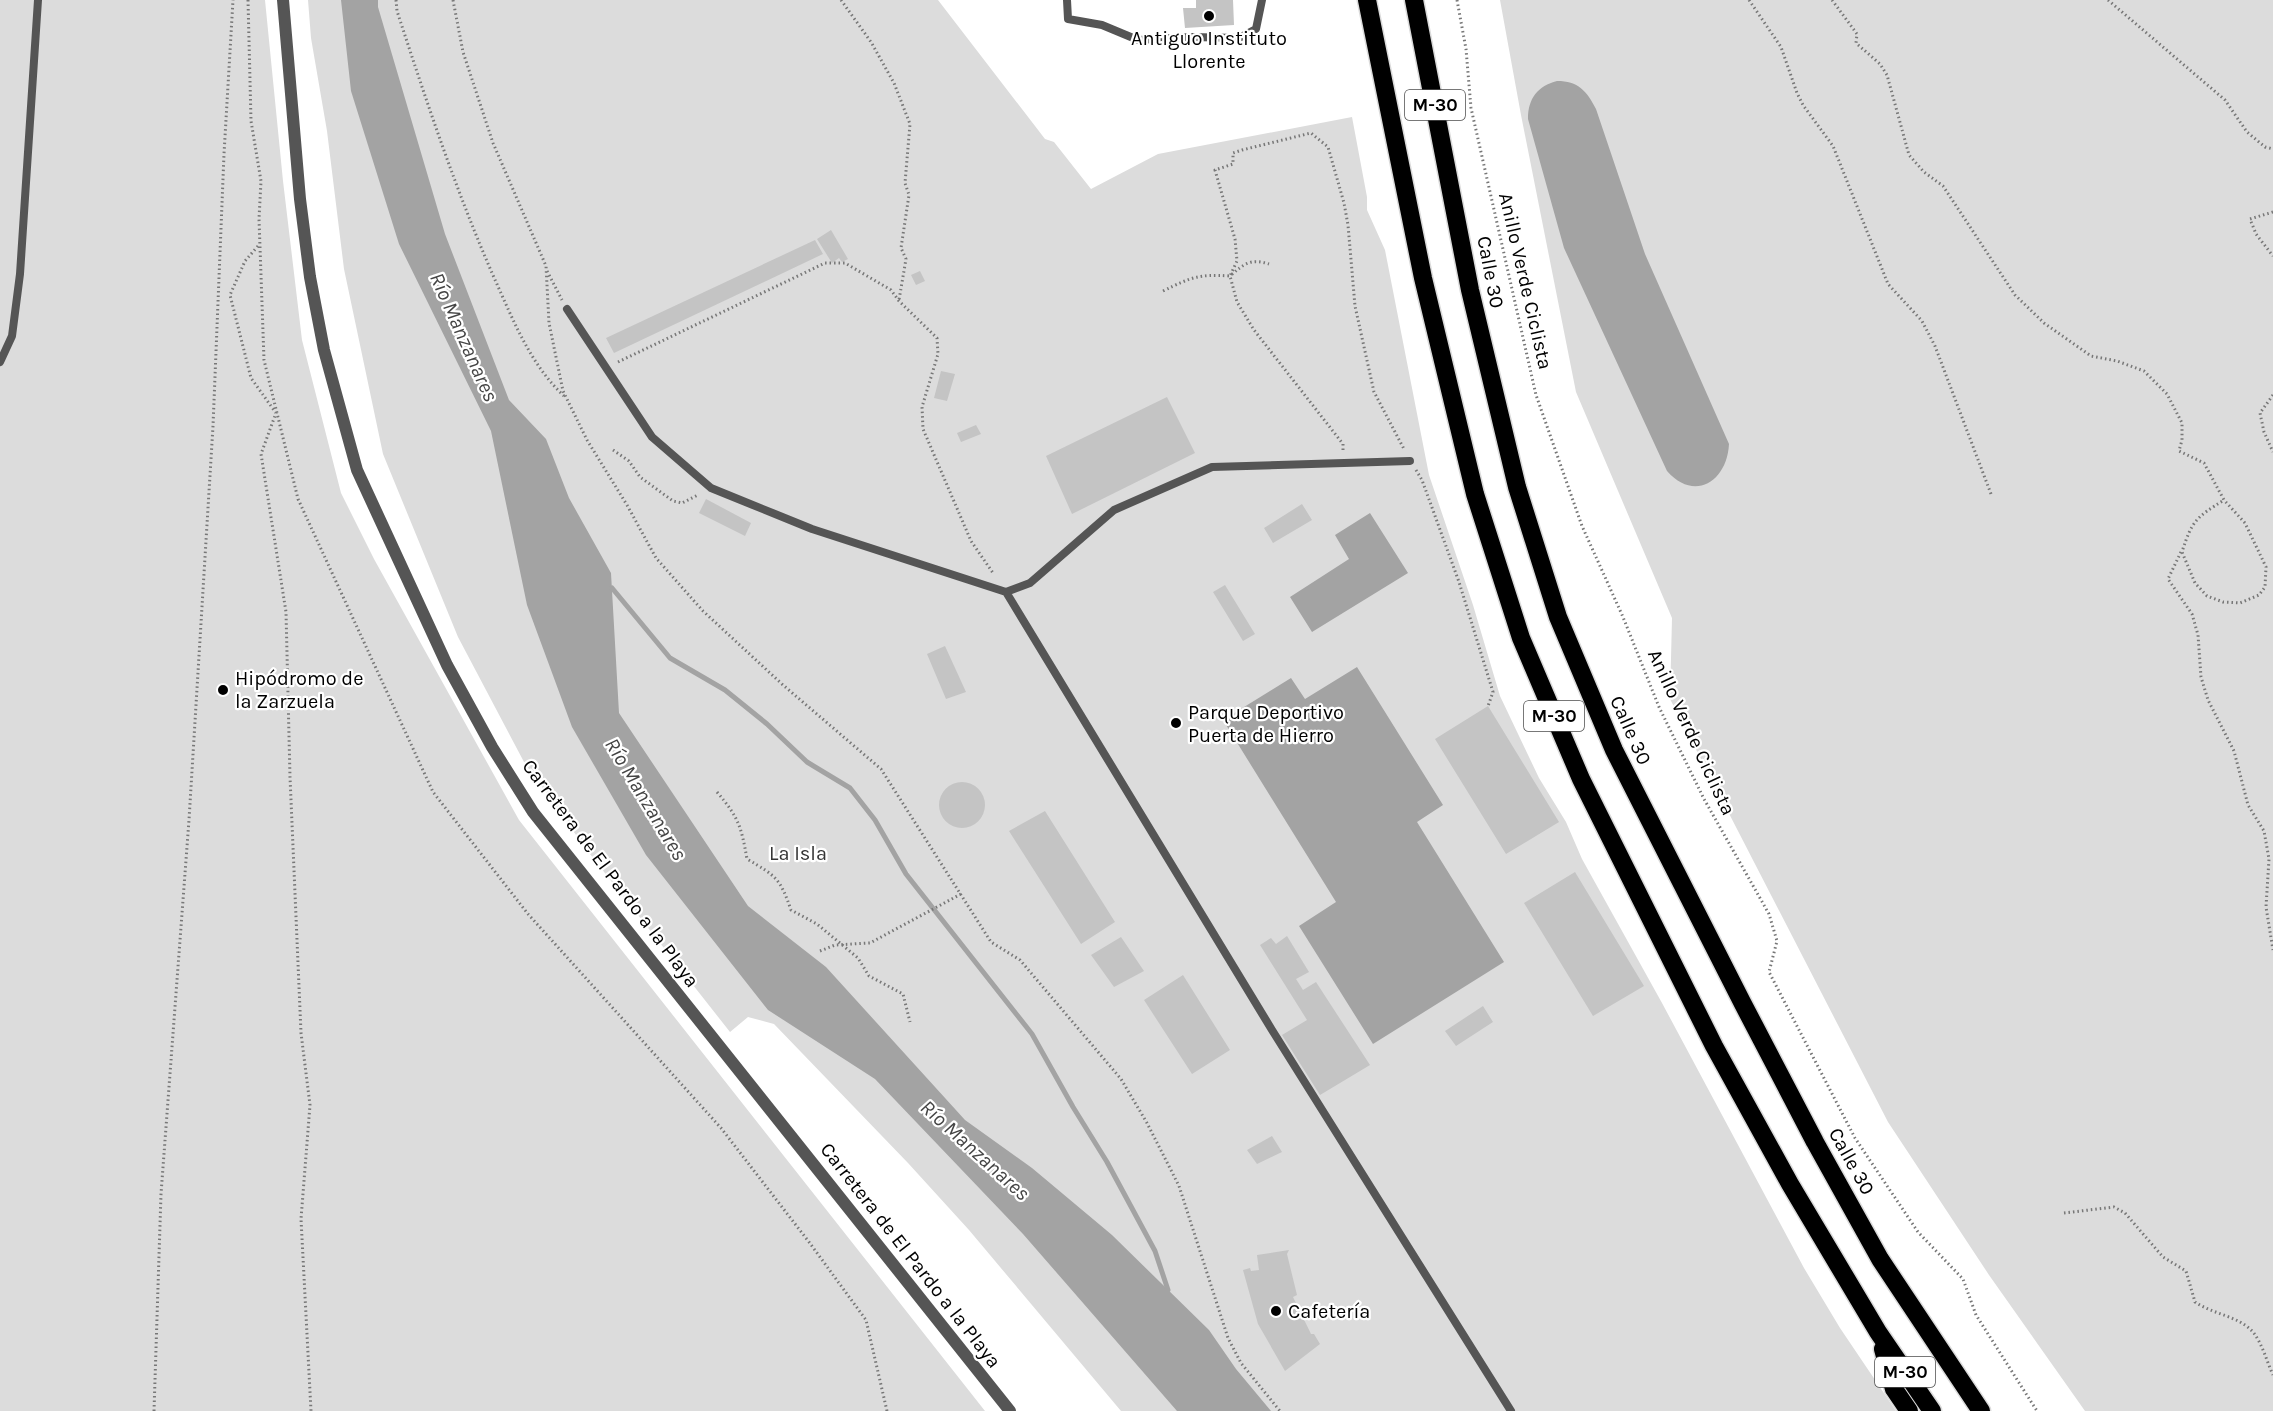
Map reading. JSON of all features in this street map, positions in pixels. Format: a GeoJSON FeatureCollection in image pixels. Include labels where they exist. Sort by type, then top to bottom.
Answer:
{"type":"FeatureCollection","features":[{"type":"Feature","properties":{"kind":"highway","name":"M-30"},"geometry":{"type":"LineString","coordinates":[[1367,0],[1423,278],[1472,482],[1521,638],[1581,779],[1714,1046],[1790,1184],[1878,1332],[1932,1411]]}},
{"type":"Feature","properties":{"kind":"highway","name":"Calle 30"},"geometry":{"type":"LineString","coordinates":[[1414,0],[1470,290],[1514,475],[1558,617],[1614,750],[1815,1142],[1880,1259],[1981,1411]]}},
{"type":"Feature","properties":{"kind":"highway"},"geometry":{"type":"LineString","coordinates":[[1420,33],[1421,0]]}},
{"type":"Feature","properties":{"kind":"highway"},"geometry":{"type":"LineString","coordinates":[[1878,1332],[1894,1389],[1909,1411]]}},
{"type":"Feature","properties":{"kind":"street","name":"Carretera de El Pardo a la Playa"},"geometry":{"type":"LineString","coordinates":[[283,0],[300,199],[310,276],[324,350],[357,470],[447,665],[492,747],[534,812],[1010,1411]]}},
{"type":"Feature","properties":{"kind":"lane"},"geometry":{"type":"LineString","coordinates":[[0,362],[12,336],[20,274],[38,0]]}},
{"type":"Feature","properties":{"kind":"lane"},"geometry":{"type":"LineString","coordinates":[[1067,0],[1068,19],[1102,25],[1138,40],[1191,37],[1239,38],[1256,29],[1262,0]]}},
{"type":"Feature","properties":{"kind":"lane"},"geometry":{"type":"LineString","coordinates":[[567,309],[652,437],[711,488],[813,529],[1006,592],[1030,583],[1114,510],[1212,468],[1410,461]]}},
{"type":"Feature","properties":{"kind":"lane"},"geometry":{"type":"LineString","coordinates":[[1006,592],[1266,1020],[1511,1411]]}},
{"type":"Feature","properties":{"kind":"path"},"geometry":{"type":"LineString","coordinates":[[154,1411],[161,1194],[189,820],[211,462],[233,0]]}},
{"type":"Feature","properties":{"kind":"path"},"geometry":{"type":"LineString","coordinates":[[396,0],[397,11],[440,142],[481,249],[538,368],[565,397]]}},
{"type":"Feature","properties":{"kind":"path"},"geometry":{"type":"LineString","coordinates":[[453,0],[463,52],[494,143],[546,268],[567,309]]}},
{"type":"Feature","properties":{"kind":"path"},"geometry":{"type":"LineString","coordinates":[[841,0],[871,42],[894,82],[910,124],[905,183],[909,195],[901,248],[906,259],[899,301]]}},
{"type":"Feature","properties":{"kind":"path","name":"Anillo Verde Ciclista"},"geometry":{"type":"LineString","coordinates":[[1457,0],[1466,49],[1471,108],[1536,395],[1582,526],[1623,617],[1659,707],[1704,799],[1769,914],[1777,941],[1769,972],[1774,982],[1855,1138],[1918,1232],[1963,1279],[1976,1315],[2037,1411]]}},
{"type":"Feature","properties":{"kind":"path"},"geometry":{"type":"LineString","coordinates":[[1749,0],[1780,47],[1803,105],[1833,146],[1888,284],[1922,321],[1935,346],[1991,494]]}},
{"type":"Feature","properties":{"kind":"path"},"geometry":{"type":"LineString","coordinates":[[1832,0],[1857,34],[1856,43],[1880,64],[1887,75],[1910,155],[1924,172],[1943,186],[2015,295],[2044,323],[2091,356],[2117,361],[2144,371],[2167,394],[2182,423],[2182,440],[2179,451],[2204,463],[2224,500],[2245,523],[2266,567],[2265,587],[2259,595],[2240,603],[2223,602],[2207,596],[2195,583],[2182,552]]}},
{"type":"Feature","properties":{"kind":"path"},"geometry":{"type":"LineString","coordinates":[[2108,0],[2225,100],[2247,132],[2265,147],[2273,149]]}},
{"type":"Feature","properties":{"kind":"path"},"geometry":{"type":"LineString","coordinates":[[1345,463],[1343,444],[1254,330],[1237,302],[1230,276],[1237,261],[1235,239],[1215,170],[1233,164],[1233,153],[1311,132],[1328,147],[1344,203],[1355,306],[1374,392],[1422,480],[1459,582],[1493,692],[1488,706]]}},
{"type":"Feature","properties":{"kind":"path"},"geometry":{"type":"LineString","coordinates":[[2273,212],[2250,219],[2256,234],[2273,256]]}},
{"type":"Feature","properties":{"kind":"path"},"geometry":{"type":"LineString","coordinates":[[259,245],[245,261],[230,295],[251,378],[276,413],[261,454],[286,612],[290,777],[301,1033],[310,1105],[301,1219],[312,1411]]}},
{"type":"Feature","properties":{"kind":"path"},"geometry":{"type":"LineString","coordinates":[[1164,291],[1204,274],[1230,276],[1246,262],[1261,261],[1269,264]]}},
{"type":"Feature","properties":{"kind":"path"},"geometry":{"type":"LineString","coordinates":[[618,362],[825,264],[845,264],[891,290],[899,301],[937,338],[938,354],[922,407],[923,429],[971,542],[1006,592]]}},
{"type":"Feature","properties":{"kind":"path"},"geometry":{"type":"LineString","coordinates":[[546,268],[549,323],[565,397],[586,440],[627,505],[656,558],[703,611],[775,678],[882,770],[992,942],[1020,960],[1121,1079],[1147,1123],[1179,1186],[1228,1338],[1241,1363],[1280,1411]]}},
{"type":"Feature","properties":{"kind":"path"},"geometry":{"type":"LineString","coordinates":[[2273,395],[2260,413],[2264,432],[2273,452]]}},
{"type":"Feature","properties":{"kind":"path"},"geometry":{"type":"LineString","coordinates":[[613,450],[629,461],[640,477],[673,501],[682,503],[711,488]]}},
{"type":"Feature","properties":{"kind":"path"},"geometry":{"type":"LineString","coordinates":[[2224,500],[2199,516],[2187,534],[2182,552],[2168,579],[2192,614],[2198,635],[2201,677],[2208,700],[2234,751],[2248,805],[2264,831],[2269,859],[2266,907],[2273,950]]}},
{"type":"Feature","properties":{"kind":"path"},"geometry":{"type":"LineString","coordinates":[[717,792],[735,814],[743,836],[747,859],[774,875],[784,888],[791,910],[817,924],[858,958],[869,976],[903,994],[910,1022]]}},
{"type":"Feature","properties":{"kind":"path"},"geometry":{"type":"LineString","coordinates":[[820,951],[840,944],[870,943],[961,894]]}},
{"type":"Feature","properties":{"kind":"path"},"geometry":{"type":"LineString","coordinates":[[2064,1213],[2114,1207],[2125,1213],[2163,1257],[2186,1271],[2195,1302],[2207,1311],[2235,1320],[2253,1332],[2273,1375]]}},
{"type":"Feature","properties":{"kind":"green space","name":"Hipódromo de la Zarzuela"},"geometry":{"type":"Polygon","coordinates":[[[0,0],[265,0],[302,340],[341,493],[374,559],[519,820],[985,1411],[0,1411],[0,0]]]}},
{"type":"Feature","properties":{"kind":"green space","name":"Parque Deportivo Puerta de Hierro"},"geometry":{"type":"Polygon","coordinates":[[[308,0],[938,0],[1045,139],[1054,142],[1091,189],[1158,154],[1352,117],[1367,197],[1367,210],[1385,250],[1429,475],[1473,605],[1500,696],[1539,778],[1566,822],[1582,859],[1804,1268],[1840,1328],[1896,1411],[1121,1411],[969,1230],[774,1024],[748,1017],[730,1032],[586,849],[524,762],[458,637],[383,454],[344,269],[327,131],[311,38],[308,0]]]}},
{"type":"Feature","properties":{"kind":"green space"},"geometry":{"type":"Polygon","coordinates":[[[1500,0],[2273,0],[2273,1411],[2085,1411],[1989,1275],[1888,1122],[1670,699],[1672,618],[1576,392],[1500,0]]]}},
{"type":"Feature","properties":{"kind":"water","name":"Río Manzanares"},"geometry":{"type":"Polygon","coordinates":[[[341,0],[378,0],[378,7],[445,234],[509,400],[546,439],[569,498],[611,573],[619,713],[748,906],[826,967],[965,1120],[1032,1168],[1112,1235],[1209,1330],[1236,1369],[1271,1411],[1177,1411],[1023,1234],[875,1079],[768,1010],[646,855],[572,727],[527,605],[491,431],[399,244],[351,91],[341,0]]]}},
{"type":"Feature","properties":{"kind":"water"},"geometry":{"type":"Polygon","coordinates":[[[1557,81],[1571,83],[1581,88],[1596,109],[1645,254],[1729,444],[1722,469],[1707,483],[1698,486],[1688,485],[1677,480],[1667,471],[1564,248],[1528,119],[1528,112],[1535,94],[1544,86],[1557,81]]]}},
{"type":"Feature","properties":{"kind":"water"},"geometry":{"type":"Polygon","coordinates":[[[1370,513],[1408,573],[1312,632],[1290,597],[1349,559],[1335,535],[1370,513]]]}},
{"type":"Feature","properties":{"kind":"water"},"geometry":{"type":"Polygon","coordinates":[[[1357,667],[1443,805],[1417,822],[1504,962],[1373,1044],[1299,926],[1336,902],[1223,720],[1291,678],[1305,699],[1357,667]]]}},
{"type":"Feature","properties":{"kind":"building","name":"Antiguo Instituto Llorente"},"geometry":{"type":"Polygon","coordinates":[[[1196,0],[1233,0],[1234,25],[1185,28],[1183,8],[1196,8],[1196,0]]]}},
{"type":"Feature","properties":{"kind":"building"},"geometry":{"type":"Polygon","coordinates":[[[831,230],[848,259],[842,262],[839,258],[832,263],[817,239],[831,230]]]}},
{"type":"Feature","properties":{"kind":"building"},"geometry":{"type":"Polygon","coordinates":[[[815,240],[823,254],[614,353],[606,338],[815,240]]]}},
{"type":"Feature","properties":{"kind":"building"},"geometry":{"type":"Polygon","coordinates":[[[920,271],[925,281],[916,285],[911,275],[920,271]]]}},
{"type":"Feature","properties":{"kind":"building"},"geometry":{"type":"Polygon","coordinates":[[[941,371],[955,374],[947,401],[934,398],[941,371]]]}},
{"type":"Feature","properties":{"kind":"building"},"geometry":{"type":"Polygon","coordinates":[[[1167,397],[1195,453],[1072,514],[1046,456],[1167,397]]]}},
{"type":"Feature","properties":{"kind":"building"},"geometry":{"type":"Polygon","coordinates":[[[976,425],[981,434],[961,442],[957,433],[976,425]]]}},
{"type":"Feature","properties":{"kind":"building"},"geometry":{"type":"Polygon","coordinates":[[[706,499],[751,523],[745,536],[699,513],[706,499]]]}},
{"type":"Feature","properties":{"kind":"building"},"geometry":{"type":"Polygon","coordinates":[[[1302,504],[1312,520],[1273,543],[1264,528],[1302,504]]]}},
{"type":"Feature","properties":{"kind":"building"},"geometry":{"type":"Polygon","coordinates":[[[1225,585],[1255,634],[1243,641],[1213,592],[1225,585]]]}},
{"type":"Feature","properties":{"kind":"building"},"geometry":{"type":"Polygon","coordinates":[[[945,646],[966,692],[946,699],[927,654],[945,646]]]}},
{"type":"Feature","properties":{"kind":"building"},"geometry":{"type":"Polygon","coordinates":[[[1488,706],[1559,822],[1506,854],[1435,739],[1488,706]]]}},
{"type":"Feature","properties":{"kind":"building"},"geometry":{"type":"Polygon","coordinates":[[[962,782],[978,789],[985,805],[978,821],[962,828],[946,821],[939,805],[946,789],[962,782]]]}},
{"type":"Feature","properties":{"kind":"building"},"geometry":{"type":"Polygon","coordinates":[[[1045,811],[1115,922],[1081,944],[1009,831],[1045,811]]]}},
{"type":"Feature","properties":{"kind":"building"},"geometry":{"type":"Polygon","coordinates":[[[1575,872],[1644,986],[1593,1016],[1524,903],[1575,872]]]}},
{"type":"Feature","properties":{"kind":"building"},"geometry":{"type":"Polygon","coordinates":[[[1287,936],[1309,972],[1296,979],[1303,990],[1316,982],[1370,1065],[1320,1095],[1282,1035],[1307,1020],[1260,945],[1271,938],[1276,944],[1287,936]]]}},
{"type":"Feature","properties":{"kind":"building"},"geometry":{"type":"Polygon","coordinates":[[[1121,937],[1144,971],[1114,987],[1091,955],[1121,937]]]}},
{"type":"Feature","properties":{"kind":"building"},"geometry":{"type":"Polygon","coordinates":[[[1183,975],[1230,1050],[1192,1074],[1144,1000],[1183,975]]]}},
{"type":"Feature","properties":{"kind":"building"},"geometry":{"type":"Polygon","coordinates":[[[1483,1006],[1493,1022],[1456,1046],[1445,1031],[1483,1006]]]}},
{"type":"Feature","properties":{"kind":"building"},"geometry":{"type":"Polygon","coordinates":[[[1272,1136],[1282,1152],[1257,1164],[1247,1150],[1272,1136]]]}},
{"type":"Feature","properties":{"kind":"building","name":"Cafetería"},"geometry":{"type":"Polygon","coordinates":[[[1289,1250],[1287,1254],[1297,1295],[1293,1297],[1311,1334],[1314,1334],[1320,1344],[1285,1371],[1258,1324],[1243,1270],[1250,1268],[1251,1271],[1259,1270],[1257,1255],[1289,1250]]]}},
{"type":"Feature","properties":{"kind":"waterway"},"geometry":{"type":"LineString","coordinates":[[612,588],[670,658],[725,690],[767,724],[807,762],[850,788],[875,820],[906,874],[1032,1034],[1107,1162],[1155,1251],[1168,1290]]}},
{"type":"Feature","properties":{"kind":"place","name":"Antiguo Instituto Llorente"},"geometry":{"type":"Point","coordinates":[1209,16]}},
{"type":"Feature","properties":{"kind":"place","name":"Hipódromo de la Zarzuela"},"geometry":{"type":"Point","coordinates":[223,690]}},
{"type":"Feature","properties":{"kind":"place","name":"Parque Deportivo Puerta de Hierro"},"geometry":{"type":"Point","coordinates":[1176,723]}},
{"type":"Feature","properties":{"kind":"place","name":"Cafetería"},"geometry":{"type":"Point","coordinates":[1276,1311]}},
{"type":"Feature","properties":{"kind":"park label","name":"La Isla"},"geometry":{"type":"Point","coordinates":[798,853]}}]}
